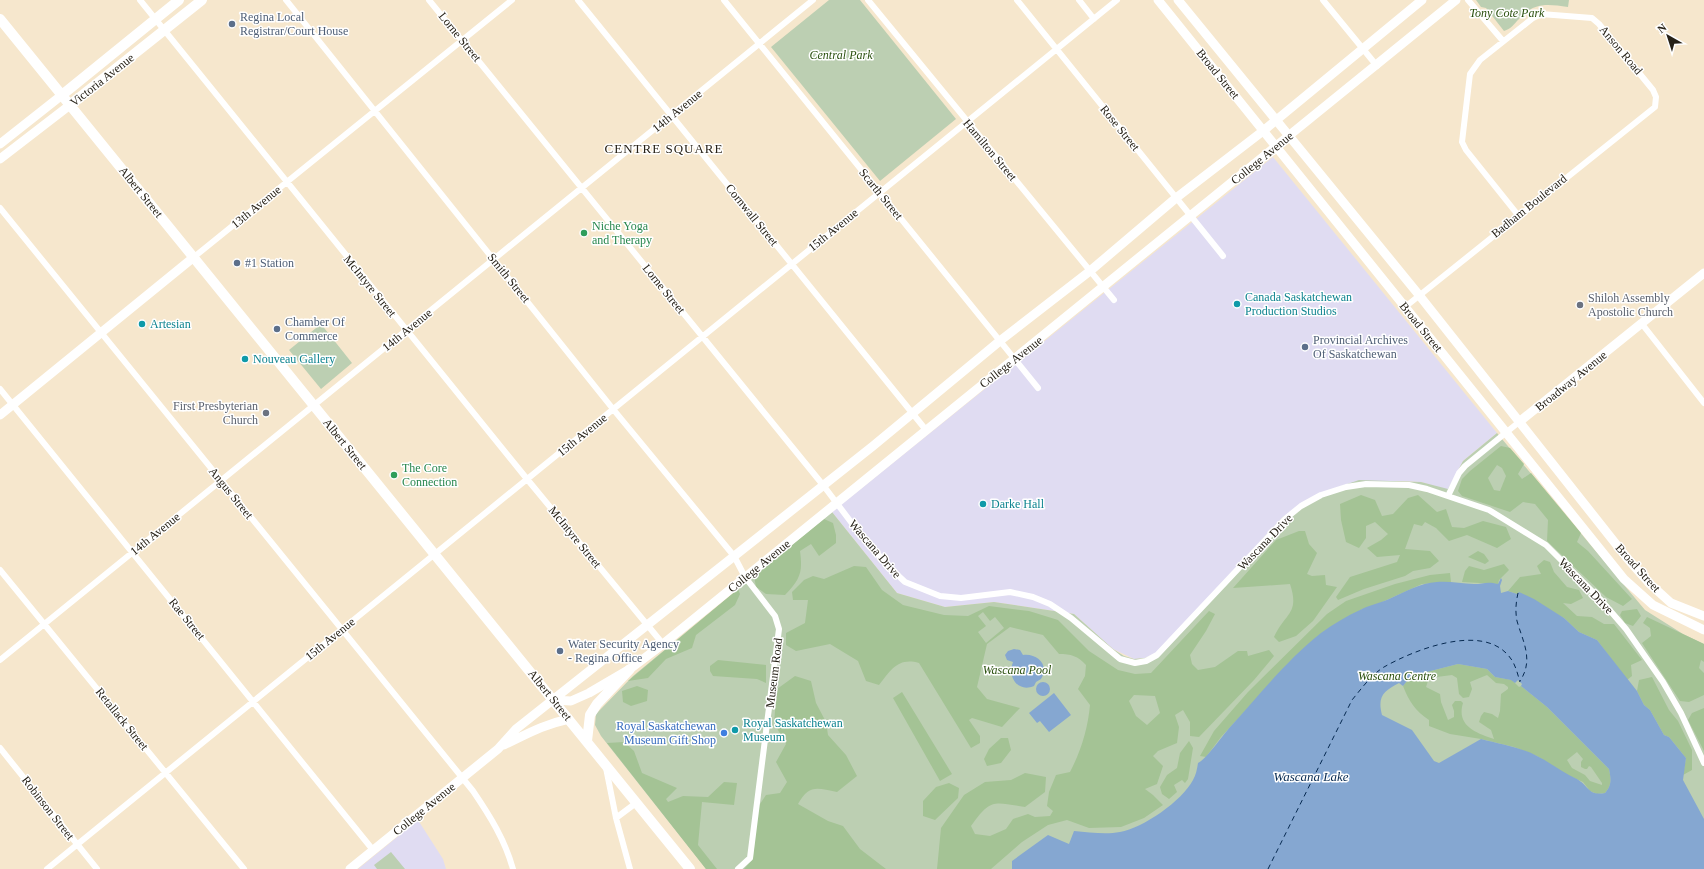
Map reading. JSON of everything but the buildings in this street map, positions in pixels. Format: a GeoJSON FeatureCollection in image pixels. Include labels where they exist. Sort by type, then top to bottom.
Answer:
{"type":"FeatureCollection","features":[{"type":"Feature","properties":{"kind":"main road","name":"Victoria Avenue"},"geometry":{"type":"LineString","coordinates":[[0,144],[179,0]]}},
{"type":"Feature","properties":{"kind":"main road","name":"Victoria Avenue"},"geometry":{"type":"LineString","coordinates":[[0,159],[202,0]]}},
{"type":"Feature","properties":{"kind":"main road","name":"Broad Street"},"geometry":{"type":"LineString","coordinates":[[1158,0],[1624,579],[1653,605],[1704,630]]}},
{"type":"Feature","properties":{"kind":"main road","name":"Broad Street"},"geometry":{"type":"LineString","coordinates":[[1178,0],[1419,295],[1627,558],[1650,584],[1671,603],[1704,616]]}},
{"type":"Feature","properties":{"kind":"main road","name":"College Avenue"},"geometry":{"type":"LineString","coordinates":[[350,869],[498,748],[516,728],[824,485],[1001,340],[1090,271],[1176,198],[1276,120],[1422,0]]}},
{"type":"Feature","properties":{"kind":"main road","name":"College Avenue"},"geometry":{"type":"LineString","coordinates":[[553,700],[571,701],[589,693],[630,669],[664,644],[926,430],[1016,359],[1288,136],[1377,66],[1456,0]]}},
{"type":"Feature","properties":{"kind":"main road","name":"Albert Street"},"geometry":{"type":"LineString","coordinates":[[0,19],[690,869]]}},
{"type":"Feature","properties":{"kind":"main road","name":"13th Avenue"},"geometry":{"type":"LineString","coordinates":[[0,414],[194,257]]}},
{"type":"Feature","properties":{"kind":"main road","name":"Broadway Avenue"},"geometry":{"type":"LineString","coordinates":[[1519,422],[1704,273]]}},
{"type":"Feature","properties":{"kind":"main road"},"geometry":{"type":"LineString","coordinates":[[587,741],[590,715],[630,669]]}},
{"type":"Feature","properties":{"kind":"main road","name":"College Avenue"},"geometry":{"type":"LineString","coordinates":[[498,748],[534,729],[549,723],[569,719]]}},
{"type":"Feature","properties":{"kind":"street","name":"McIntyre Street"},"geometry":{"type":"LineString","coordinates":[[140,0],[527,479],[664,644]]}},
{"type":"Feature","properties":{"kind":"street","name":"Smith Street"},"geometry":{"type":"LineString","coordinates":[[286,0],[614,409],[734,556]]}},
{"type":"Feature","properties":{"kind":"street","name":"Lorne Street"},"geometry":{"type":"LineString","coordinates":[[430,0],[824,485]]}},
{"type":"Feature","properties":{"kind":"street","name":"13th Avenue"},"geometry":{"type":"LineString","coordinates":[[194,257],[512,0]]}},
{"type":"Feature","properties":{"kind":"street","name":"Cornwall Street"},"geometry":{"type":"LineString","coordinates":[[578,0],[926,430]]}},
{"type":"Feature","properties":{"kind":"street","name":"Scarth Street"},"geometry":{"type":"LineString","coordinates":[[724,0],[758,44],[1001,340],[1038,388]]}},
{"type":"Feature","properties":{"kind":"street","name":"14th Avenue"},"geometry":{"type":"LineString","coordinates":[[0,660],[813,0]]}},
{"type":"Feature","properties":{"kind":"street","name":"Hamilton Street"},"geometry":{"type":"LineString","coordinates":[[868,0],[1114,300]]}},
{"type":"Feature","properties":{"kind":"street","name":"Rose Street"},"geometry":{"type":"LineString","coordinates":[[1018,0],[1223,256]]}},
{"type":"Feature","properties":{"kind":"street"},"geometry":{"type":"LineString","coordinates":[[1079,0],[1094,19]]}},
{"type":"Feature","properties":{"kind":"street","name":"15th Avenue"},"geometry":{"type":"LineString","coordinates":[[47,869],[1117,0]]}},
{"type":"Feature","properties":{"kind":"street"},"geometry":{"type":"LineString","coordinates":[[1323,0],[1377,66]]}},
{"type":"Feature","properties":{"kind":"street"},"geometry":{"type":"LineString","coordinates":[[1468,0],[1503,42]]}},
{"type":"Feature","properties":{"kind":"street","name":"Anson Road"},"geometry":{"type":"LineString","coordinates":[[1518,216],[1466,150],[1462,142],[1470,74],[1480,60],[1533,18],[1541,14],[1592,18],[1599,24],[1653,90],[1656,96],[1655,107]]}},
{"type":"Feature","properties":{"kind":"street","name":"Badham Boulevard"},"geometry":{"type":"LineString","coordinates":[[1405,307],[1655,107]]}},
{"type":"Feature","properties":{"kind":"street","name":"Angus Street"},"geometry":{"type":"LineString","coordinates":[[0,208],[473,792],[490,816],[501,837],[513,869]]}},
{"type":"Feature","properties":{"kind":"street"},"geometry":{"type":"LineString","coordinates":[[1642,324],[1704,403]]}},
{"type":"Feature","properties":{"kind":"street","name":"Rae Street"},"geometry":{"type":"LineString","coordinates":[[0,389],[373,850]]}},
{"type":"Feature","properties":{"kind":"street","name":"Broadway Avenue"},"geometry":{"type":"LineString","coordinates":[[1448,496],[1459,474],[1465,466],[1519,422]]}},
{"type":"Feature","properties":{"kind":"street","name":"Wascana Drive"},"geometry":{"type":"LineString","coordinates":[[824,485],[836,503],[890,568],[905,582],[940,596],[961,598],[1010,592],[1033,597],[1050,604],[1071,618],[1114,656],[1135,663],[1146,661],[1157,655],[1285,519],[1301,506],[1321,495],[1346,487],[1366,484],[1408,485],[1448,496],[1489,510],[1546,544],[1600,599],[1626,629],[1663,682],[1681,713],[1704,763]]}},
{"type":"Feature","properties":{"kind":"street","name":"Museum Road"},"geometry":{"type":"LineString","coordinates":[[734,556],[745,577],[775,616],[779,629],[750,858],[738,869]]}},
{"type":"Feature","properties":{"kind":"street","name":"Retallack Street"},"geometry":{"type":"LineString","coordinates":[[0,570],[244,869]]}},
{"type":"Feature","properties":{"kind":"street","name":"Robinson Street"},"geometry":{"type":"LineString","coordinates":[[0,748],[97,869]]}},
{"type":"Feature","properties":{"kind":"street"},"geometry":{"type":"LineString","coordinates":[[605,764],[616,818],[630,869]]}},
{"type":"Feature","properties":{"kind":"street"},"geometry":{"type":"LineString","coordinates":[[616,818],[636,803]]}},
{"type":"Feature","properties":{"kind":"shaded area"},"geometry":{"type":"Polygon","coordinates":[[[1273,157],[1497,433],[1463,461],[1448,490],[1421,482],[1397,481],[1283,517],[1157,653],[1145,658],[1134,659],[1113,649],[1074,614],[994,602],[945,607],[897,593],[832,512],[1273,157]]]}},
{"type":"Feature","properties":{"kind":"shaded area"},"geometry":{"type":"Polygon","coordinates":[[[418,820],[443,859],[446,869],[358,869],[418,820]]]}},
{"type":"Feature","properties":{"kind":"green space","name":"Central Park"},"geometry":{"type":"Polygon","coordinates":[[[829,0],[860,0],[956,119],[880,181],[771,47],[829,0]]]}},
{"type":"Feature","properties":{"kind":"green space","name":"Tony Cote Park"},"geometry":{"type":"Polygon","coordinates":[[[1476,0],[1569,0],[1568,7],[1547,5],[1536,7],[1525,13],[1511,28],[1504,31],[1486,8],[1481,7],[1476,0]]]}},
{"type":"Feature","properties":{"kind":"green space"},"geometry":{"type":"Polygon","coordinates":[[[321,324],[352,363],[321,389],[289,350],[321,324]]]}},
{"type":"Feature","properties":{"kind":"green space","name":"Wascana Centre"},"geometry":{"type":"Polygon","coordinates":[[[1497,433],[1645,610],[1683,634],[1704,644],[1704,869],[706,869],[601,736],[595,725],[596,714],[633,676],[832,512],[897,593],[945,607],[994,602],[1074,614],[1113,649],[1124,656],[1134,659],[1145,658],[1157,653],[1283,517],[1321,493],[1359,480],[1421,482],[1448,489],[1463,461],[1497,433]]]}},
{"type":"Feature","properties":{"kind":"green space"},"geometry":{"type":"Polygon","coordinates":[[[1501,446],[1510,448],[1524,464],[1518,474],[1522,479],[1531,473],[1581,533],[1577,542],[1588,551],[1632,599],[1623,606],[1606,597],[1547,541],[1548,520],[1535,504],[1523,502],[1510,512],[1462,496],[1458,491],[1462,479],[1501,446]],[[1497,465],[1488,478],[1494,490],[1500,491],[1506,476],[1502,468],[1497,465]]]}},
{"type":"Feature","properties":{"kind":"green space"},"geometry":{"type":"Polygon","coordinates":[[[1361,495],[1375,500],[1382,516],[1393,514],[1408,498],[1418,495],[1437,512],[1446,509],[1452,527],[1464,528],[1483,521],[1506,527],[1511,539],[1497,548],[1467,535],[1449,541],[1436,528],[1425,522],[1422,526],[1414,524],[1405,549],[1430,551],[1439,561],[1430,568],[1413,571],[1405,576],[1364,589],[1338,600],[1336,597],[1350,577],[1397,562],[1400,555],[1377,557],[1367,548],[1388,534],[1375,522],[1366,526],[1366,538],[1359,548],[1346,542],[1341,520],[1340,504],[1361,495]]]}},
{"type":"Feature","properties":{"kind":"green space"},"geometry":{"type":"Polygon","coordinates":[[[824,519],[833,523],[836,543],[819,556],[811,544],[800,551],[801,570],[797,580],[785,595],[766,594],[756,587],[754,576],[824,519]]]}},
{"type":"Feature","properties":{"kind":"green space"},"geometry":{"type":"Polygon","coordinates":[[[1299,531],[1305,531],[1309,544],[1317,553],[1307,574],[1312,576],[1325,575],[1326,585],[1337,587],[1313,621],[1296,636],[1279,642],[1274,637],[1292,608],[1293,594],[1290,584],[1233,588],[1276,540],[1299,531]]]}},
{"type":"Feature","properties":{"kind":"green space"},"geometry":{"type":"Polygon","coordinates":[[[1478,551],[1484,554],[1489,561],[1485,564],[1468,557],[1478,551]]]}},
{"type":"Feature","properties":{"kind":"green space"},"geometry":{"type":"Polygon","coordinates":[[[1544,560],[1550,562],[1554,572],[1567,587],[1579,590],[1583,598],[1571,604],[1563,603],[1577,616],[1592,617],[1604,624],[1614,624],[1642,660],[1631,665],[1632,676],[1627,680],[1597,640],[1579,632],[1564,618],[1517,594],[1508,591],[1520,577],[1541,574],[1537,566],[1544,560]]]}},
{"type":"Feature","properties":{"kind":"green space"},"geometry":{"type":"Polygon","coordinates":[[[1504,564],[1509,570],[1499,580],[1498,584],[1462,582],[1465,571],[1469,566],[1484,570],[1504,564]]]}},
{"type":"Feature","properties":{"kind":"green space"},"geometry":{"type":"Polygon","coordinates":[[[854,566],[866,567],[882,590],[903,605],[944,615],[968,616],[989,606],[1029,611],[1058,620],[1089,651],[1118,670],[1135,674],[1151,673],[1209,611],[1215,614],[1190,655],[1192,664],[1198,670],[1215,667],[1238,651],[1247,651],[1248,656],[1269,650],[1274,656],[1254,680],[1199,737],[1190,736],[1190,722],[1183,710],[1175,715],[1179,727],[1177,743],[1158,751],[1153,756],[1163,766],[1157,784],[1145,789],[1163,805],[1144,818],[1121,827],[1089,828],[1067,820],[1048,825],[1022,842],[991,869],[937,869],[941,828],[964,795],[985,782],[1011,780],[1025,773],[1046,777],[1045,792],[1025,807],[999,803],[988,806],[971,826],[975,834],[990,836],[1006,829],[1013,819],[1028,814],[1035,817],[1050,816],[1053,811],[1047,806],[1049,792],[1056,775],[1070,772],[1081,748],[1086,731],[1090,705],[1078,689],[1085,676],[1086,665],[1074,656],[1059,654],[1043,635],[1010,627],[987,644],[977,687],[987,699],[1020,708],[1002,727],[972,718],[969,720],[980,736],[980,743],[971,748],[919,663],[900,663],[891,670],[879,685],[866,681],[858,661],[830,644],[796,651],[786,645],[786,633],[805,623],[808,600],[793,600],[792,592],[804,580],[813,576],[824,579],[854,566]],[[983,612],[978,616],[986,626],[978,632],[986,643],[1004,628],[995,617],[990,621],[983,612]],[[1134,695],[1129,701],[1136,716],[1147,725],[1160,713],[1155,696],[1134,695]]]}},
{"type":"Feature","properties":{"kind":"green space"},"geometry":{"type":"Polygon","coordinates":[[[1450,573],[1451,582],[1422,584],[1371,607],[1362,609],[1299,653],[1221,737],[1206,757],[1200,756],[1214,731],[1248,692],[1327,614],[1346,601],[1395,584],[1430,575],[1450,573]]]}},
{"type":"Feature","properties":{"kind":"green space"},"geometry":{"type":"Polygon","coordinates":[[[738,589],[740,594],[735,605],[696,635],[692,648],[666,659],[648,678],[628,681],[738,589]]]}},
{"type":"Feature","properties":{"kind":"green space"},"geometry":{"type":"Polygon","coordinates":[[[1637,609],[1641,616],[1633,626],[1625,623],[1620,615],[1622,611],[1637,609]]]}},
{"type":"Feature","properties":{"kind":"green space"},"geometry":{"type":"Polygon","coordinates":[[[1647,617],[1704,644],[1704,662],[1701,660],[1699,668],[1704,673],[1704,695],[1689,702],[1680,701],[1642,643],[1651,636],[1650,628],[1643,623],[1647,617]]]}},
{"type":"Feature","properties":{"kind":"green space"},"geometry":{"type":"Polygon","coordinates":[[[718,660],[766,665],[766,683],[757,679],[713,676],[710,671],[710,666],[718,660]]]}},
{"type":"Feature","properties":{"kind":"green space"},"geometry":{"type":"Polygon","coordinates":[[[1458,664],[1487,669],[1495,677],[1512,680],[1519,687],[1521,686],[1547,707],[1609,769],[1609,787],[1605,793],[1597,794],[1590,791],[1583,782],[1565,774],[1537,756],[1514,747],[1481,739],[1450,734],[1429,726],[1429,720],[1413,705],[1403,686],[1411,676],[1458,664]],[[1452,675],[1429,678],[1426,687],[1440,694],[1441,702],[1448,720],[1454,717],[1452,705],[1455,701],[1461,701],[1463,703],[1462,717],[1465,723],[1474,731],[1494,739],[1491,730],[1479,722],[1484,712],[1492,714],[1498,718],[1501,694],[1508,689],[1508,687],[1504,684],[1496,683],[1487,675],[1470,682],[1472,689],[1469,697],[1463,698],[1459,694],[1457,678],[1452,675]],[[1577,752],[1567,760],[1572,768],[1585,775],[1590,781],[1602,785],[1591,767],[1589,766],[1585,769],[1581,767],[1581,762],[1583,759],[1577,752]]]}},
{"type":"Feature","properties":{"kind":"green space"},"geometry":{"type":"Polygon","coordinates":[[[795,676],[811,681],[816,703],[826,722],[828,735],[846,755],[857,776],[837,792],[824,789],[810,790],[798,804],[828,821],[843,826],[860,849],[886,869],[744,869],[753,859],[758,807],[766,795],[780,793],[787,782],[776,762],[786,744],[774,723],[777,689],[795,676]]]}},
{"type":"Feature","properties":{"kind":"green space"},"geometry":{"type":"Polygon","coordinates":[[[1652,677],[1669,710],[1678,721],[1692,750],[1692,770],[1683,775],[1686,758],[1669,737],[1664,735],[1650,710],[1644,705],[1637,691],[1639,680],[1652,677]]]}},
{"type":"Feature","properties":{"kind":"green space"},"geometry":{"type":"Polygon","coordinates":[[[637,686],[648,690],[647,701],[631,706],[623,702],[622,691],[637,686]]]}},
{"type":"Feature","properties":{"kind":"green space"},"geometry":{"type":"Polygon","coordinates":[[[902,692],[952,774],[940,781],[893,698],[902,692]]]}},
{"type":"Feature","properties":{"kind":"green space"},"geometry":{"type":"Polygon","coordinates":[[[1704,708],[1704,751],[1688,720],[1692,713],[1704,708]]]}},
{"type":"Feature","properties":{"kind":"green space"},"geometry":{"type":"Polygon","coordinates":[[[1001,738],[1008,738],[1011,750],[1001,763],[987,766],[984,759],[989,749],[1001,738]]]}},
{"type":"Feature","properties":{"kind":"green space"},"geometry":{"type":"Polygon","coordinates":[[[1189,741],[1193,748],[1188,779],[1185,783],[1182,780],[1174,785],[1177,792],[1169,799],[1162,794],[1160,787],[1167,775],[1177,768],[1180,753],[1189,741]]]}},
{"type":"Feature","properties":{"kind":"green space"},"geometry":{"type":"Polygon","coordinates":[[[624,742],[634,751],[642,773],[677,788],[666,799],[668,802],[683,796],[708,797],[724,782],[737,783],[734,805],[702,802],[698,845],[717,869],[706,869],[607,743],[624,742]]]}},
{"type":"Feature","properties":{"kind":"green space"},"geometry":{"type":"Polygon","coordinates":[[[949,783],[959,788],[958,798],[935,820],[923,816],[923,801],[936,787],[949,783]]]}},
{"type":"Feature","properties":{"kind":"green space"},"geometry":{"type":"Polygon","coordinates":[[[391,852],[405,869],[377,869],[374,865],[391,852]]]}},
{"type":"Feature","properties":{"kind":"water","name":"Wascana Lake"},"geometry":{"type":"Polygon","coordinates":[[[1501,578],[1501,593],[1508,591],[1517,594],[1519,592],[1534,599],[1564,618],[1579,632],[1597,640],[1637,691],[1644,705],[1650,710],[1664,735],[1669,737],[1686,758],[1683,780],[1704,819],[1704,869],[1012,869],[1012,861],[1048,835],[1069,844],[1074,831],[1103,833],[1120,832],[1140,825],[1171,805],[1188,788],[1195,776],[1198,763],[1210,752],[1275,677],[1309,643],[1340,620],[1363,608],[1425,584],[1451,582],[1469,584],[1498,584],[1501,578]],[[1458,664],[1411,676],[1403,686],[1399,683],[1383,695],[1380,703],[1382,715],[1412,730],[1434,761],[1439,763],[1481,739],[1517,748],[1530,753],[1577,779],[1592,792],[1599,794],[1605,793],[1610,782],[1609,769],[1547,707],[1521,686],[1522,684],[1518,680],[1515,683],[1511,680],[1495,677],[1487,669],[1458,664]]]}},
{"type":"Feature","properties":{"kind":"water"},"geometry":{"type":"Polygon","coordinates":[[[1014,649],[1020,650],[1023,655],[1033,656],[1041,661],[1044,669],[1043,674],[1041,679],[1036,682],[1034,686],[1028,688],[1023,687],[1015,682],[1012,673],[1013,662],[1007,660],[1005,655],[1008,651],[1014,649]]]}},
{"type":"Feature","properties":{"kind":"water"},"geometry":{"type":"Polygon","coordinates":[[[1043,682],[1048,684],[1050,689],[1048,694],[1043,696],[1038,694],[1036,689],[1038,684],[1043,682]]]}},
{"type":"Feature","properties":{"kind":"water"},"geometry":{"type":"Polygon","coordinates":[[[1054,693],[1071,715],[1049,732],[1040,721],[1037,723],[1029,713],[1054,693]]]}},
{"type":"Feature","properties":{"kind":"ferry route"},"geometry":{"type":"LineString","coordinates":[[1518,593],[1516,617],[1527,658],[1524,673],[1520,681]]}},
{"type":"Feature","properties":{"kind":"ferry route"},"geometry":{"type":"LineString","coordinates":[[1268,869],[1352,700],[1379,670],[1397,660],[1446,643],[1464,640],[1480,641],[1495,645],[1510,657],[1517,671],[1520,682]]}},
{"type":"Feature","properties":{"kind":"place","name":"Regina Local Registrar/Court House"},"geometry":{"type":"Point","coordinates":[232,24]}},
{"type":"Feature","properties":{"kind":"place","name":"Niche Yoga and Therapy"},"geometry":{"type":"Point","coordinates":[584,233]}},
{"type":"Feature","properties":{"kind":"place","name":"#1 Station"},"geometry":{"type":"Point","coordinates":[237,263]}},
{"type":"Feature","properties":{"kind":"place","name":"Canada Saskatchewan Production Studios"},"geometry":{"type":"Point","coordinates":[1237,304]}},
{"type":"Feature","properties":{"kind":"place","name":"Shiloh Assembly Apostolic Church"},"geometry":{"type":"Point","coordinates":[1580,305]}},
{"type":"Feature","properties":{"kind":"place","name":"Artesian"},"geometry":{"type":"Point","coordinates":[142,324]}},
{"type":"Feature","properties":{"kind":"place","name":"Chamber Of Commerce"},"geometry":{"type":"Point","coordinates":[277,329]}},
{"type":"Feature","properties":{"kind":"place","name":"Provincial Archives Of Saskatchewan"},"geometry":{"type":"Point","coordinates":[1305,347]}},
{"type":"Feature","properties":{"kind":"place","name":"Nouveau Gallery"},"geometry":{"type":"Point","coordinates":[245,359]}},
{"type":"Feature","properties":{"kind":"place","name":"First Presbyterian Church"},"geometry":{"type":"Point","coordinates":[266,413]}},
{"type":"Feature","properties":{"kind":"place","name":"The Core Connection"},"geometry":{"type":"Point","coordinates":[394,475]}},
{"type":"Feature","properties":{"kind":"place","name":"Darke Hall"},"geometry":{"type":"Point","coordinates":[983,504]}},
{"type":"Feature","properties":{"kind":"place","name":"Water Security Agency - Regina Office"},"geometry":{"type":"Point","coordinates":[560,651]}},
{"type":"Feature","properties":{"kind":"place","name":"Royal Saskatchewan Museum"},"geometry":{"type":"Point","coordinates":[735,730]}},
{"type":"Feature","properties":{"kind":"place","name":"Royal Saskatchewan Museum Gift Shop"},"geometry":{"type":"Point","coordinates":[724,733]}},
{"type":"Feature","properties":{"kind":"district","name":"CENTRE SQUARE"},"geometry":{"type":"Point","coordinates":[664,148]}},
{"type":"Feature","properties":{"kind":"park label","name":"Wascana Pool"},"geometry":{"type":"Point","coordinates":[1017,670]}}]}
